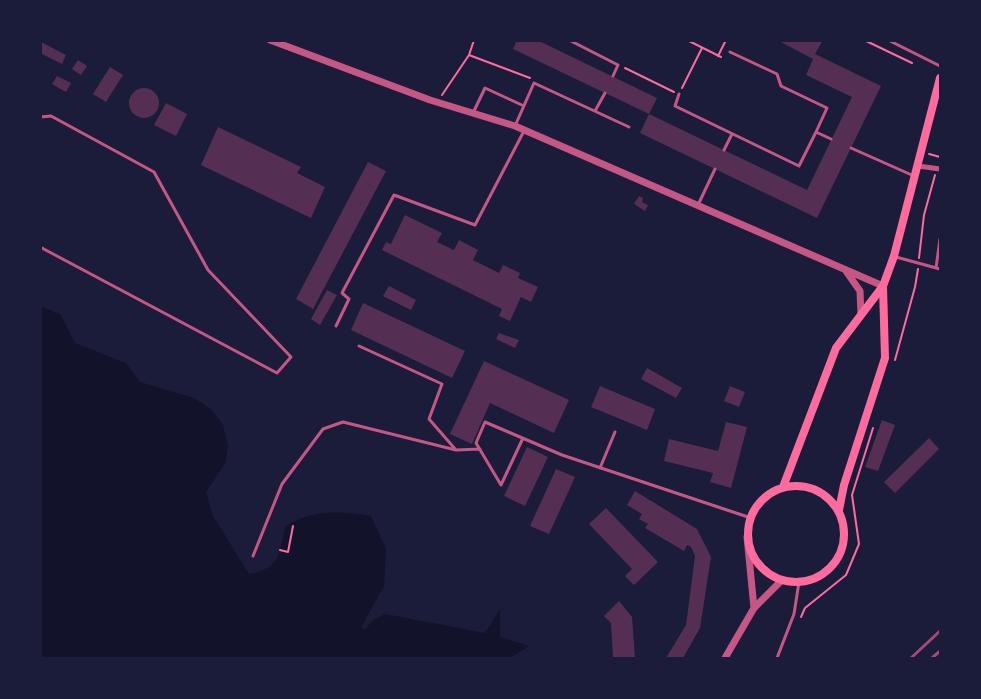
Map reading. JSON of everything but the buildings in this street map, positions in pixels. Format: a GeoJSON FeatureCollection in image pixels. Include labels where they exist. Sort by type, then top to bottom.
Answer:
{"type":"FeatureCollection","features":[{"type":"Feature","properties":{"kind":"main road"},"geometry":{"type":"LineString","coordinates":[[783,487],[836,348],[883,286],[894,256],[940,78]]}},
{"type":"Feature","properties":{"kind":"main road"},"geometry":{"type":"LineString","coordinates":[[839,510],[823,494],[811,488],[783,487],[764,498],[751,518],[747,537],[752,553],[760,566],[782,580],[799,582],[822,574],[840,553],[843,528],[839,510],[844,485],[885,358],[883,286]]}},
{"type":"Feature","properties":{"kind":"street"},"geometry":{"type":"LineString","coordinates":[[270,40],[437,102],[524,130],[883,286]]}},
{"type":"Feature","properties":{"kind":"street"},"geometry":{"type":"LineString","coordinates":[[918,166],[940,169]]}},
{"type":"Feature","properties":{"kind":"street"},"geometry":{"type":"LineString","coordinates":[[845,270],[860,291],[861,315]]}},
{"type":"Feature","properties":{"kind":"street"},"geometry":{"type":"LineString","coordinates":[[747,537],[754,609]]}},
{"type":"Feature","properties":{"kind":"street"},"geometry":{"type":"LineString","coordinates":[[725,658],[754,609],[782,580]]}},
{"type":"Feature","properties":{"kind":"lane"},"geometry":{"type":"LineString","coordinates":[[569,40],[618,65],[613,76]]}},
{"type":"Feature","properties":{"kind":"lane"},"geometry":{"type":"LineString","coordinates":[[888,40],[940,66]]}},
{"type":"Feature","properties":{"kind":"lane"},"geometry":{"type":"LineString","coordinates":[[679,94],[675,106],[799,166],[828,108],[782,86],[777,74],[730,52]]}},
{"type":"Feature","properties":{"kind":"lane"},"geometry":{"type":"LineString","coordinates":[[514,126],[534,83],[629,127]]}},
{"type":"Feature","properties":{"kind":"lane"},"geometry":{"type":"LineString","coordinates":[[473,113],[485,88],[524,106]]}},
{"type":"Feature","properties":{"kind":"lane"},"geometry":{"type":"LineString","coordinates":[[595,111],[604,93]]}},
{"type":"Feature","properties":{"kind":"lane"},"geometry":{"type":"LineString","coordinates":[[40,117],[51,116],[154,172],[208,270],[291,357],[277,373],[40,247]]}},
{"type":"Feature","properties":{"kind":"lane"},"geometry":{"type":"LineString","coordinates":[[336,326],[349,299],[342,293],[394,195],[475,225],[524,130]]}},
{"type":"Feature","properties":{"kind":"lane"},"geometry":{"type":"LineString","coordinates":[[816,132],[831,139]]}},
{"type":"Feature","properties":{"kind":"lane"},"geometry":{"type":"LineString","coordinates":[[724,150],[732,134]]}},
{"type":"Feature","properties":{"kind":"lane"},"geometry":{"type":"LineString","coordinates":[[851,148],[915,176]]}},
{"type":"Feature","properties":{"kind":"lane"},"geometry":{"type":"LineString","coordinates":[[698,205],[715,169]]}},
{"type":"Feature","properties":{"kind":"lane"},"geometry":{"type":"LineString","coordinates":[[894,256],[938,268],[940,239]]}},
{"type":"Feature","properties":{"kind":"lane"},"geometry":{"type":"LineString","coordinates":[[359,346],[442,384],[429,419],[456,450]]}},
{"type":"Feature","properties":{"kind":"lane"},"geometry":{"type":"LineString","coordinates":[[254,556],[282,484],[323,429],[343,422],[456,450],[480,449]]}},
{"type":"Feature","properties":{"kind":"lane"},"geometry":{"type":"LineString","coordinates":[[523,438],[501,484],[476,443],[485,422],[600,468],[751,518]]}},
{"type":"Feature","properties":{"kind":"lane"},"geometry":{"type":"LineString","coordinates":[[600,468],[615,432]]}},
{"type":"Feature","properties":{"kind":"lane"},"geometry":{"type":"LineString","coordinates":[[777,658],[794,614],[799,582]]}},
{"type":"Feature","properties":{"kind":"path"},"geometry":{"type":"LineString","coordinates":[[437,102],[469,55],[474,40]]}},
{"type":"Feature","properties":{"kind":"path"},"geometry":{"type":"LineString","coordinates":[[687,40],[719,56],[726,40]]}},
{"type":"Feature","properties":{"kind":"path"},"geometry":{"type":"LineString","coordinates":[[864,40],[912,63]]}},
{"type":"Feature","properties":{"kind":"path"},"geometry":{"type":"LineString","coordinates":[[618,65],[679,94],[702,48]]}},
{"type":"Feature","properties":{"kind":"path"},"geometry":{"type":"LineString","coordinates":[[469,55],[528,75],[534,83]]}},
{"type":"Feature","properties":{"kind":"path"},"geometry":{"type":"LineString","coordinates":[[280,550],[288,552],[293,526]]}},
{"type":"Feature","properties":{"kind":"shaded area"},"geometry":{"type":"Polygon","coordinates":[[[40,306],[60,314],[75,343],[126,363],[140,382],[194,398],[212,410],[223,425],[228,446],[226,462],[206,492],[213,516],[249,574],[273,564],[279,553],[285,527],[295,521],[326,513],[371,516],[386,549],[384,586],[361,627],[365,630],[373,620],[385,614],[485,633],[500,609],[500,637],[529,646],[510,658],[41,658],[40,306]]]}},
{"type":"Feature","properties":{"kind":"railway"},"geometry":{"type":"LineString","coordinates":[[911,658],[940,631]]}},
{"type":"Feature","properties":{"kind":"railway"},"geometry":{"type":"LineString","coordinates":[[932,658],[940,651]]}}]}
